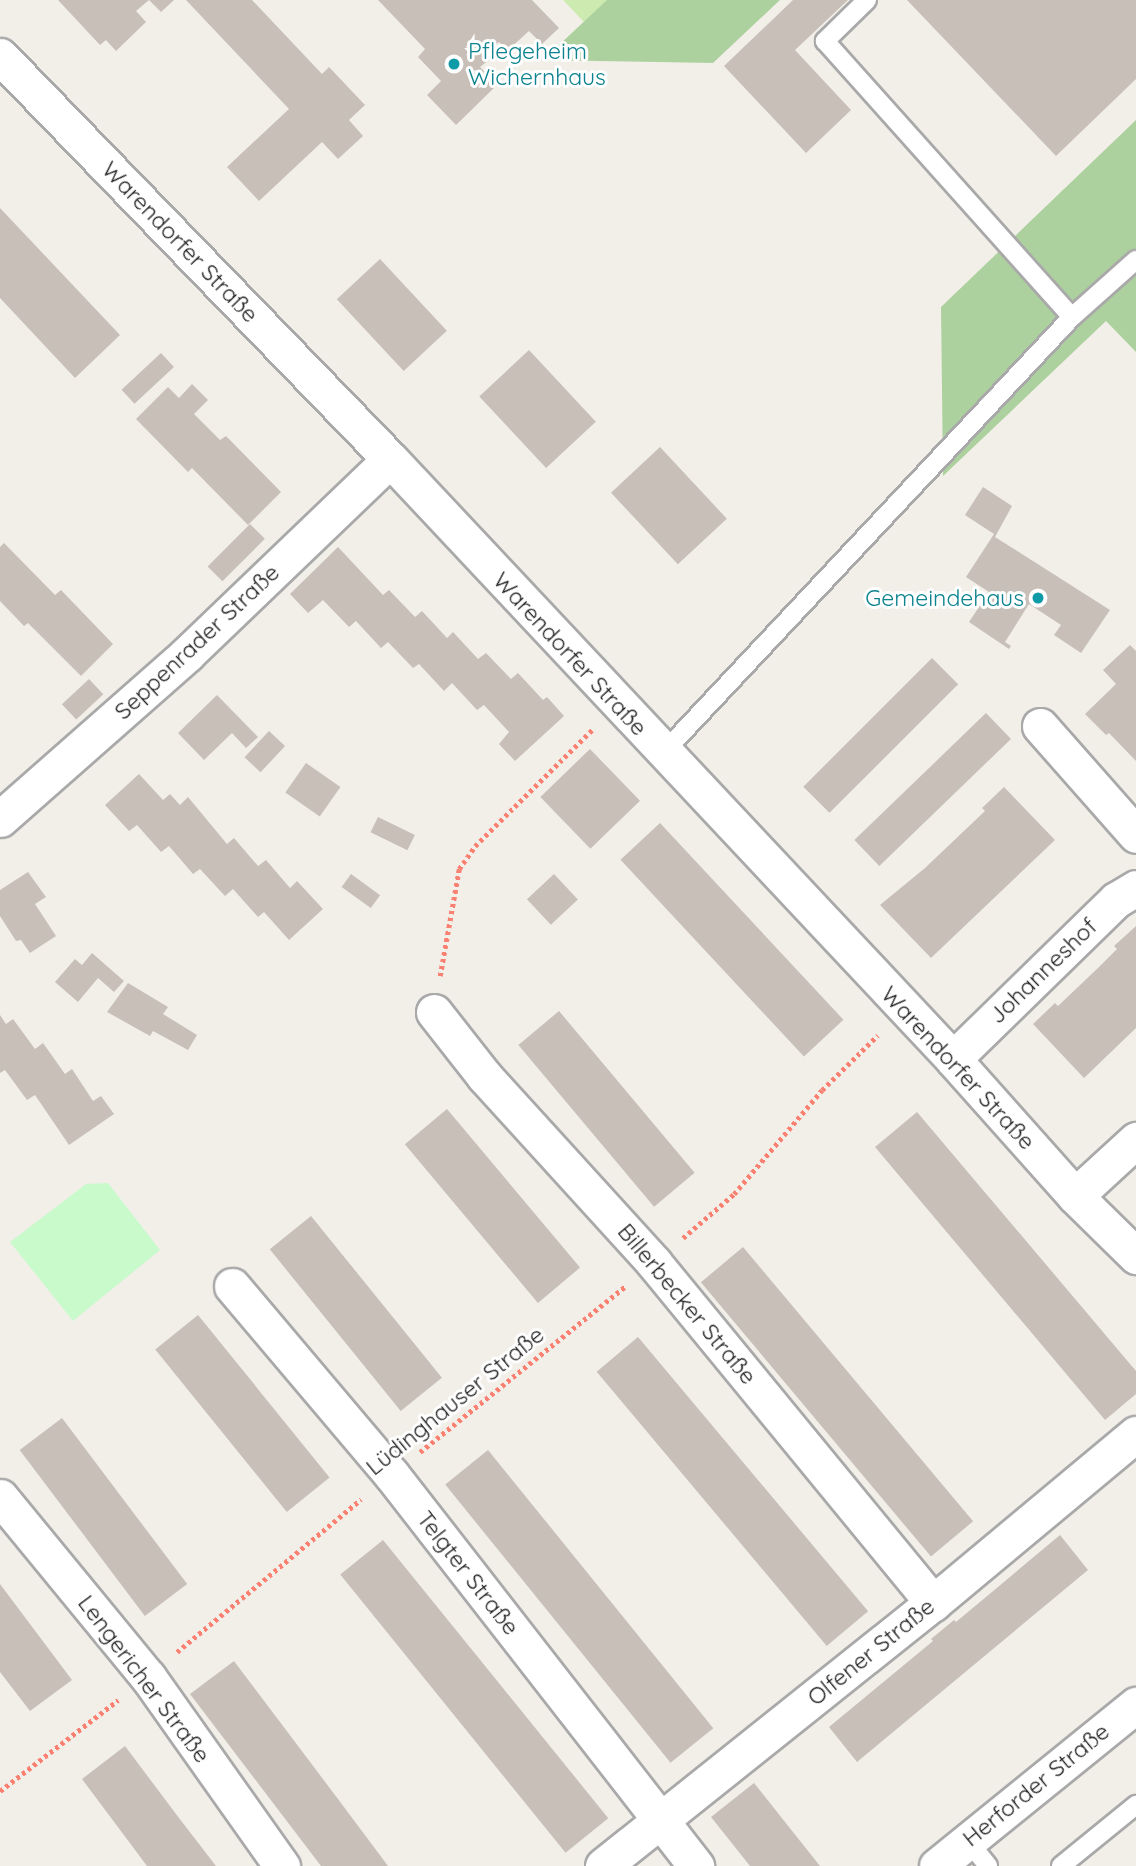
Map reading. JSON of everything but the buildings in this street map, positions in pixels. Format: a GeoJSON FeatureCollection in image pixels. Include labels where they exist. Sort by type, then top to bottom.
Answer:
{"type":"FeatureCollection","features":[{"type":"Feature","properties":{"kind":"street","name":"Warendorfer Straße"},"geometry":{"type":"LineString","coordinates":[[0,57],[390,459],[953,1059],[1075,1196],[1136,1256]]}},
{"type":"Feature","properties":{"kind":"street","name":"Seppenrader Straße"},"geometry":{"type":"LineString","coordinates":[[0,819],[187,654],[390,459]]}},
{"type":"Feature","properties":{"kind":"street"},"geometry":{"type":"LineString","coordinates":[[1040,726],[1136,835]]}},
{"type":"Feature","properties":{"kind":"street","name":"Johanneshof"},"geometry":{"type":"LineString","coordinates":[[953,1059],[1116,900],[1136,888]]}},
{"type":"Feature","properties":{"kind":"street","name":"Billerbecker Straße"},"geometry":{"type":"LineString","coordinates":[[434,1012],[485,1077],[654,1263],[933,1603]]}},
{"type":"Feature","properties":{"kind":"street"},"geometry":{"type":"LineString","coordinates":[[1075,1196],[1136,1140]]}},
{"type":"Feature","properties":{"kind":"street","name":"Telgter Straße"},"geometry":{"type":"LineString","coordinates":[[232,1286],[391,1474],[696,1866]]}},
{"type":"Feature","properties":{"kind":"street","name":"Olfener Straße"},"geometry":{"type":"LineString","coordinates":[[603,1866],[933,1603],[1136,1434]]}},
{"type":"Feature","properties":{"kind":"street","name":"Lengericher Straße"},"geometry":{"type":"LineString","coordinates":[[0,1497],[148,1677],[282,1866]]}},
{"type":"Feature","properties":{"kind":"street","name":"Herforder Straße"},"geometry":{"type":"LineString","coordinates":[[937,1866],[978,1854],[1136,1705]]}},
{"type":"Feature","properties":{"kind":"lane"},"geometry":{"type":"LineString","coordinates":[[867,0],[825,41],[1072,317]]}},
{"type":"Feature","properties":{"kind":"lane"},"geometry":{"type":"LineString","coordinates":[[663,753],[1072,317],[1136,260]]}},
{"type":"Feature","properties":{"kind":"lane"},"geometry":{"type":"LineString","coordinates":[[1061,1866],[1136,1805]]}},
{"type":"Feature","properties":{"kind":"path"},"geometry":{"type":"LineString","coordinates":[[434,1012],[459,869],[475,846],[618,705]]}},
{"type":"Feature","properties":{"kind":"path","name":"Lüdinghauser Straße"},"geometry":{"type":"LineString","coordinates":[[0,1791],[148,1677],[391,1474],[654,1263],[734,1194],[822,1090],[905,1010]]}},
{"type":"Feature","properties":{"kind":"green space"},"geometry":{"type":"Polygon","coordinates":[[[563,0],[608,0],[584,22],[563,0]]]}},
{"type":"Feature","properties":{"kind":"green space"},"geometry":{"type":"Polygon","coordinates":[[[607,0],[780,0],[713,63],[543,60],[607,0]]]}},
{"type":"Feature","properties":{"kind":"green space"},"geometry":{"type":"Polygon","coordinates":[[[1136,120],[1136,352],[1106,321],[943,476],[941,307],[1136,120]]]}},
{"type":"Feature","properties":{"kind":"green space"},"geometry":{"type":"Polygon","coordinates":[[[108,1183],[160,1250],[73,1321],[10,1242],[86,1184],[108,1183]]]}},
{"type":"Feature","properties":{"kind":"place","name":"Pflegeheim Wichernhaus"},"geometry":{"type":"Point","coordinates":[454,64]}},
{"type":"Feature","properties":{"kind":"place","name":"Gemeindehaus"},"geometry":{"type":"Point","coordinates":[1038,598]}}]}
